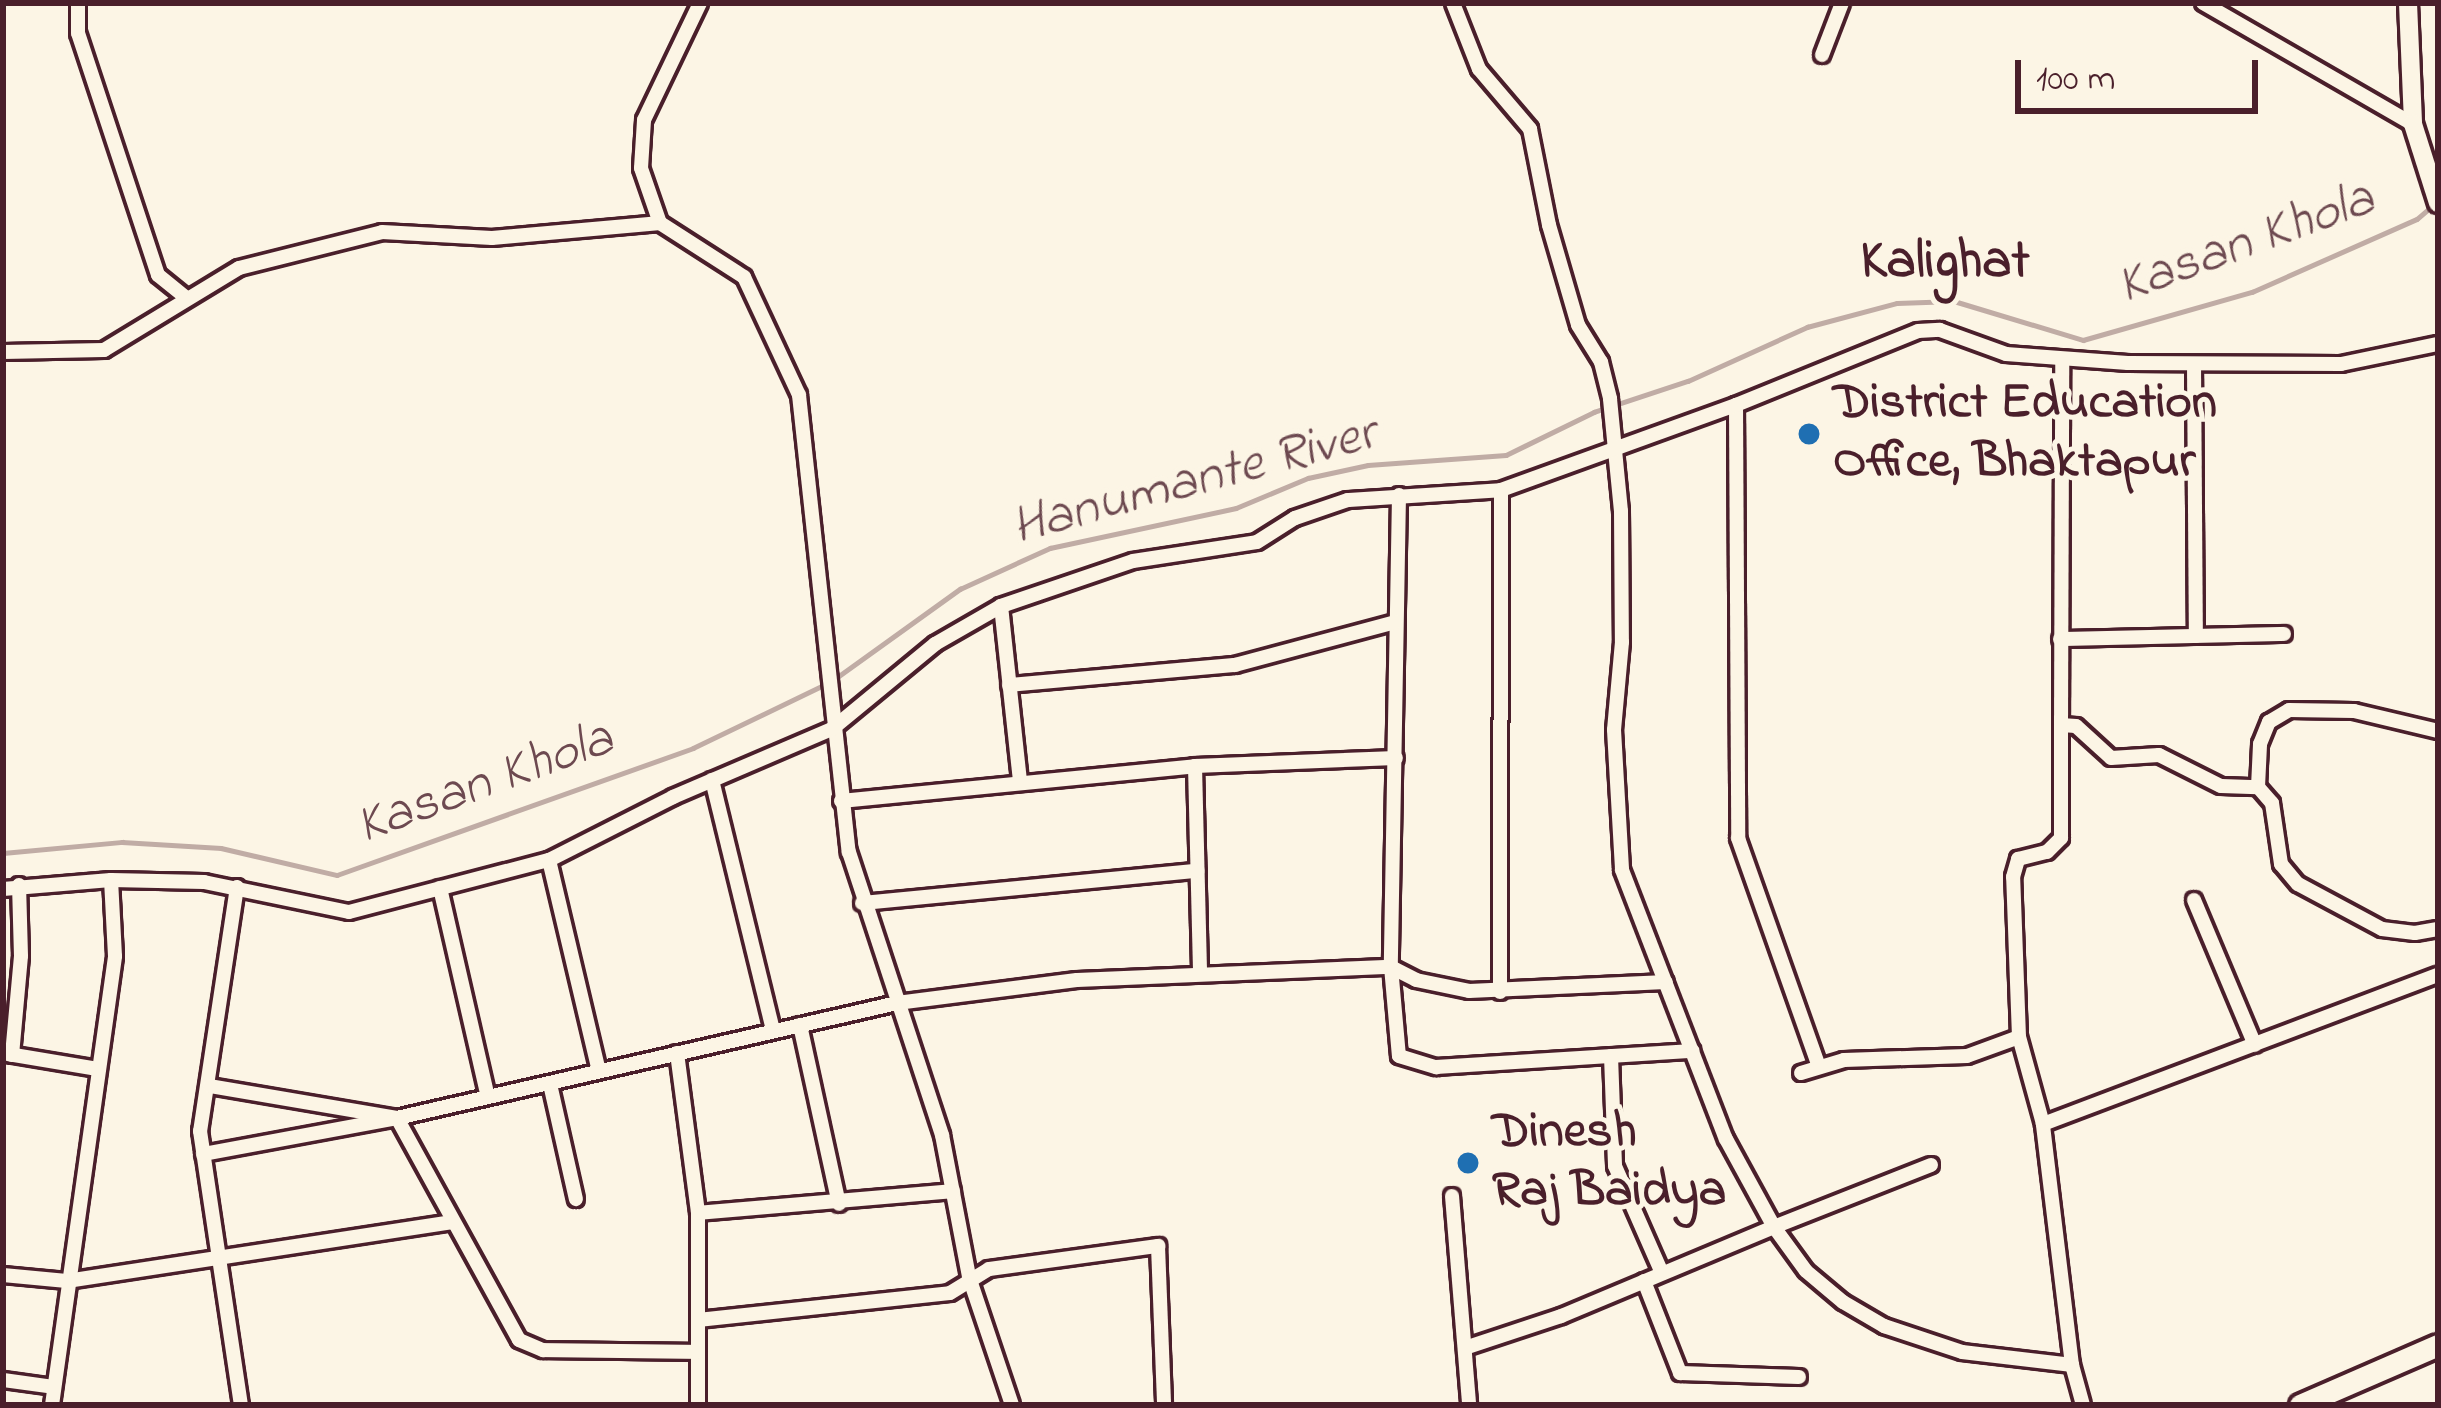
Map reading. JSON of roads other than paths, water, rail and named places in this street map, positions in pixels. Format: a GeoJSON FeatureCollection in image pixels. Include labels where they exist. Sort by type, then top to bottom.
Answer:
{"type":"FeatureCollection","features":[{"type":"Feature","properties":{"kind":"main road"},"geometry":{"type":"LineString","coordinates":[[2408,3],[2414,124],[2438,203]]}},
{"type":"Feature","properties":{"kind":"main road"},"geometry":{"type":"LineString","coordinates":[[2300,1405],[2438,1345]]}},
{"type":"Feature","properties":{"kind":"street"},"geometry":{"type":"LineString","coordinates":[[78,3],[78,33],[158,275],[186,298]]}},
{"type":"Feature","properties":{"kind":"street"},"geometry":{"type":"LineString","coordinates":[[700,3],[644,120],[640,168],[660,223],[744,277],[799,395],[832,729],[862,903],[942,1135],[969,1277],[1012,1405]]}},
{"type":"Feature","properties":{"kind":"street"},"geometry":{"type":"LineString","coordinates":[[1453,3],[1479,69],[1530,129],[1578,325],[1600,362],[1610,399],[1616,447],[1622,642],[1615,730],[1622,870],[1726,1139],[1789,1252],[1824,1287],[1885,1326],[1962,1352],[2072,1365]]}},
{"type":"Feature","properties":{"kind":"street"},"geometry":{"type":"LineString","coordinates":[[1822,55],[1842,3]]}},
{"type":"Feature","properties":{"kind":"street"},"geometry":{"type":"LineString","coordinates":[[2204,3],[2414,124]]}},
{"type":"Feature","properties":{"kind":"street"},"geometry":{"type":"LineString","coordinates":[[3,352],[104,350],[239,268],[382,232],[492,238],[660,223]]}},
{"type":"Feature","properties":{"kind":"street"},"geometry":{"type":"LineString","coordinates":[[98,1069],[8,1054],[11,887],[111,880],[237,887],[349,912],[549,860],[712,780],[832,729],[935,644],[1001,606],[1133,561],[1257,542],[1295,518],[1348,500],[1501,490],[1736,405],[1918,332],[1940,330],[2006,354],[2194,365],[2341,364],[2438,344]]}},
{"type":"Feature","properties":{"kind":"street"},"geometry":{"type":"LineString","coordinates":[[2062,360],[2060,838],[2047,852],[2018,859],[2013,877],[2019,1036],[2043,1124],[2072,1365],[2083,1405]]}},
{"type":"Feature","properties":{"kind":"street"},"geometry":{"type":"LineString","coordinates":[[2194,365],[2196,636]]}},
{"type":"Feature","properties":{"kind":"street"},"geometry":{"type":"LineString","coordinates":[[1736,405],[1738,838],[1818,1064]]}},
{"type":"Feature","properties":{"kind":"street"},"geometry":{"type":"LineString","coordinates":[[1500,992],[1501,490]]}},
{"type":"Feature","properties":{"kind":"street"},"geometry":{"type":"LineString","coordinates":[[1399,495],[1391,968],[1399,1056],[1436,1067],[1693,1051]]}},
{"type":"Feature","properties":{"kind":"street"},"geometry":{"type":"LineString","coordinates":[[1001,606],[1020,781]]}},
{"type":"Feature","properties":{"kind":"street"},"geometry":{"type":"LineString","coordinates":[[1010,686],[1235,664],[1395,622]]}},
{"type":"Feature","properties":{"kind":"street"},"geometry":{"type":"LineString","coordinates":[[2060,639],[2284,634]]}},
{"type":"Feature","properties":{"kind":"street"},"geometry":{"type":"LineString","coordinates":[[2258,788],[2260,744],[2269,722],[2289,710],[2354,711],[2438,731]]}},
{"type":"Feature","properties":{"kind":"street"},"geometry":{"type":"LineString","coordinates":[[2061,724],[2076,726],[2110,758],[2159,755],[2221,787],[2258,788],[2272,803],[2281,864],[2298,884],[2382,929],[2415,933],[2438,929]]}},
{"type":"Feature","properties":{"kind":"street"},"geometry":{"type":"LineString","coordinates":[[841,801],[1196,766],[1396,758]]}},
{"type":"Feature","properties":{"kind":"street"},"geometry":{"type":"LineString","coordinates":[[1196,766],[1200,972]]}},
{"type":"Feature","properties":{"kind":"street"},"geometry":{"type":"LineString","coordinates":[[712,780],[773,1031]]}},
{"type":"Feature","properties":{"kind":"street"},"geometry":{"type":"LineString","coordinates":[[549,860],[599,1071]]}},
{"type":"Feature","properties":{"kind":"street"},"geometry":{"type":"LineString","coordinates":[[862,903],[1197,871]]}},
{"type":"Feature","properties":{"kind":"street"},"geometry":{"type":"LineString","coordinates":[[52,1405],[115,956],[111,880]]}},
{"type":"Feature","properties":{"kind":"street"},"geometry":{"type":"LineString","coordinates":[[237,887],[200,1131],[241,1405]]}},
{"type":"Feature","properties":{"kind":"street"},"geometry":{"type":"LineString","coordinates":[[440,888],[488,1097]]}},
{"type":"Feature","properties":{"kind":"street"},"geometry":{"type":"LineString","coordinates":[[2194,900],[2255,1046]]}},
{"type":"Feature","properties":{"kind":"street"},"geometry":{"type":"LineString","coordinates":[[203,1154],[397,1118],[897,1003],[1077,980],[1391,968],[1416,980],[1500,992],[1666,982]]}},
{"type":"Feature","properties":{"kind":"street"},"geometry":{"type":"LineString","coordinates":[[2043,1124],[2438,975]]}},
{"type":"Feature","properties":{"kind":"street"},"geometry":{"type":"LineString","coordinates":[[800,1025],[839,1204]]}},
{"type":"Feature","properties":{"kind":"street"},"geometry":{"type":"LineString","coordinates":[[1801,1072],[1818,1064],[1967,1056],[2019,1036]]}},
{"type":"Feature","properties":{"kind":"street"},"geometry":{"type":"LineString","coordinates":[[676,1053],[698,1213],[698,1405]]}},
{"type":"Feature","properties":{"kind":"street"},"geometry":{"type":"LineString","coordinates":[[1611,1056],[1616,1166],[1662,1273]]}},
{"type":"Feature","properties":{"kind":"street"},"geometry":{"type":"LineString","coordinates":[[550,1084],[576,1199]]}},
{"type":"Feature","properties":{"kind":"street"},"geometry":{"type":"LineString","coordinates":[[210,1086],[397,1118]]}},
{"type":"Feature","properties":{"kind":"street"},"geometry":{"type":"LineString","coordinates":[[397,1118],[519,1340],[543,1350],[698,1352]]}},
{"type":"Feature","properties":{"kind":"street"},"geometry":{"type":"LineString","coordinates":[[1468,1347],[1930,1165]]}},
{"type":"Feature","properties":{"kind":"street"},"geometry":{"type":"LineString","coordinates":[[698,1213],[953,1191]]}},
{"type":"Feature","properties":{"kind":"street"},"geometry":{"type":"LineString","coordinates":[[1452,1196],[1468,1347],[1468,1405]]}},
{"type":"Feature","properties":{"kind":"street"},"geometry":{"type":"LineString","coordinates":[[3,1275],[67,1281],[223,1261],[453,1222]]}},
{"type":"Feature","properties":{"kind":"street"},"geometry":{"type":"LineString","coordinates":[[698,1320],[950,1293],[969,1277],[989,1269],[1158,1246],[1164,1405]]}},
{"type":"Feature","properties":{"kind":"street"},"geometry":{"type":"LineString","coordinates":[[1644,1281],[1680,1373],[1799,1377]]}},
{"type":"Feature","properties":{"kind":"street"},"geometry":{"type":"LineString","coordinates":[[3,1380],[54,1387]]}},
{"type":"Feature","properties":{"kind":"waterway","name":"Kasan Khola"},"geometry":{"type":"LineString","coordinates":[[836,678],[960,589],[1050,548],[1236,508],[1308,478],[1368,465],[1506,455],[1594,412],[1688,381],[1807,327],[1897,303],[1954,301],[2083,340],[2252,292],[2417,219],[2434,204]]}},
{"type":"Feature","properties":{"kind":"waterway","name":"Kasan Khola"},"geometry":{"type":"LineString","coordinates":[[3,853],[122,842],[221,848],[337,875],[693,748],[826,684]]}},
{"type":"Feature","properties":{"kind":"place","name":"District Education Office, Bhaktapur"},"geometry":{"type":"Point","coordinates":[1809,434]}},
{"type":"Feature","properties":{"kind":"place","name":"Dinesh Raj Baidya"},"geometry":{"type":"Point","coordinates":[1468,1163]}},
{"type":"Feature","properties":{"kind":"district","name":"Kalighat"},"geometry":{"type":"Point","coordinates":[1945,263]}},
{"type":"Feature","properties":{"kind":"water label","name":"Hanumante River"},"geometry":{"type":"Point","coordinates":[1194,482]}}]}
